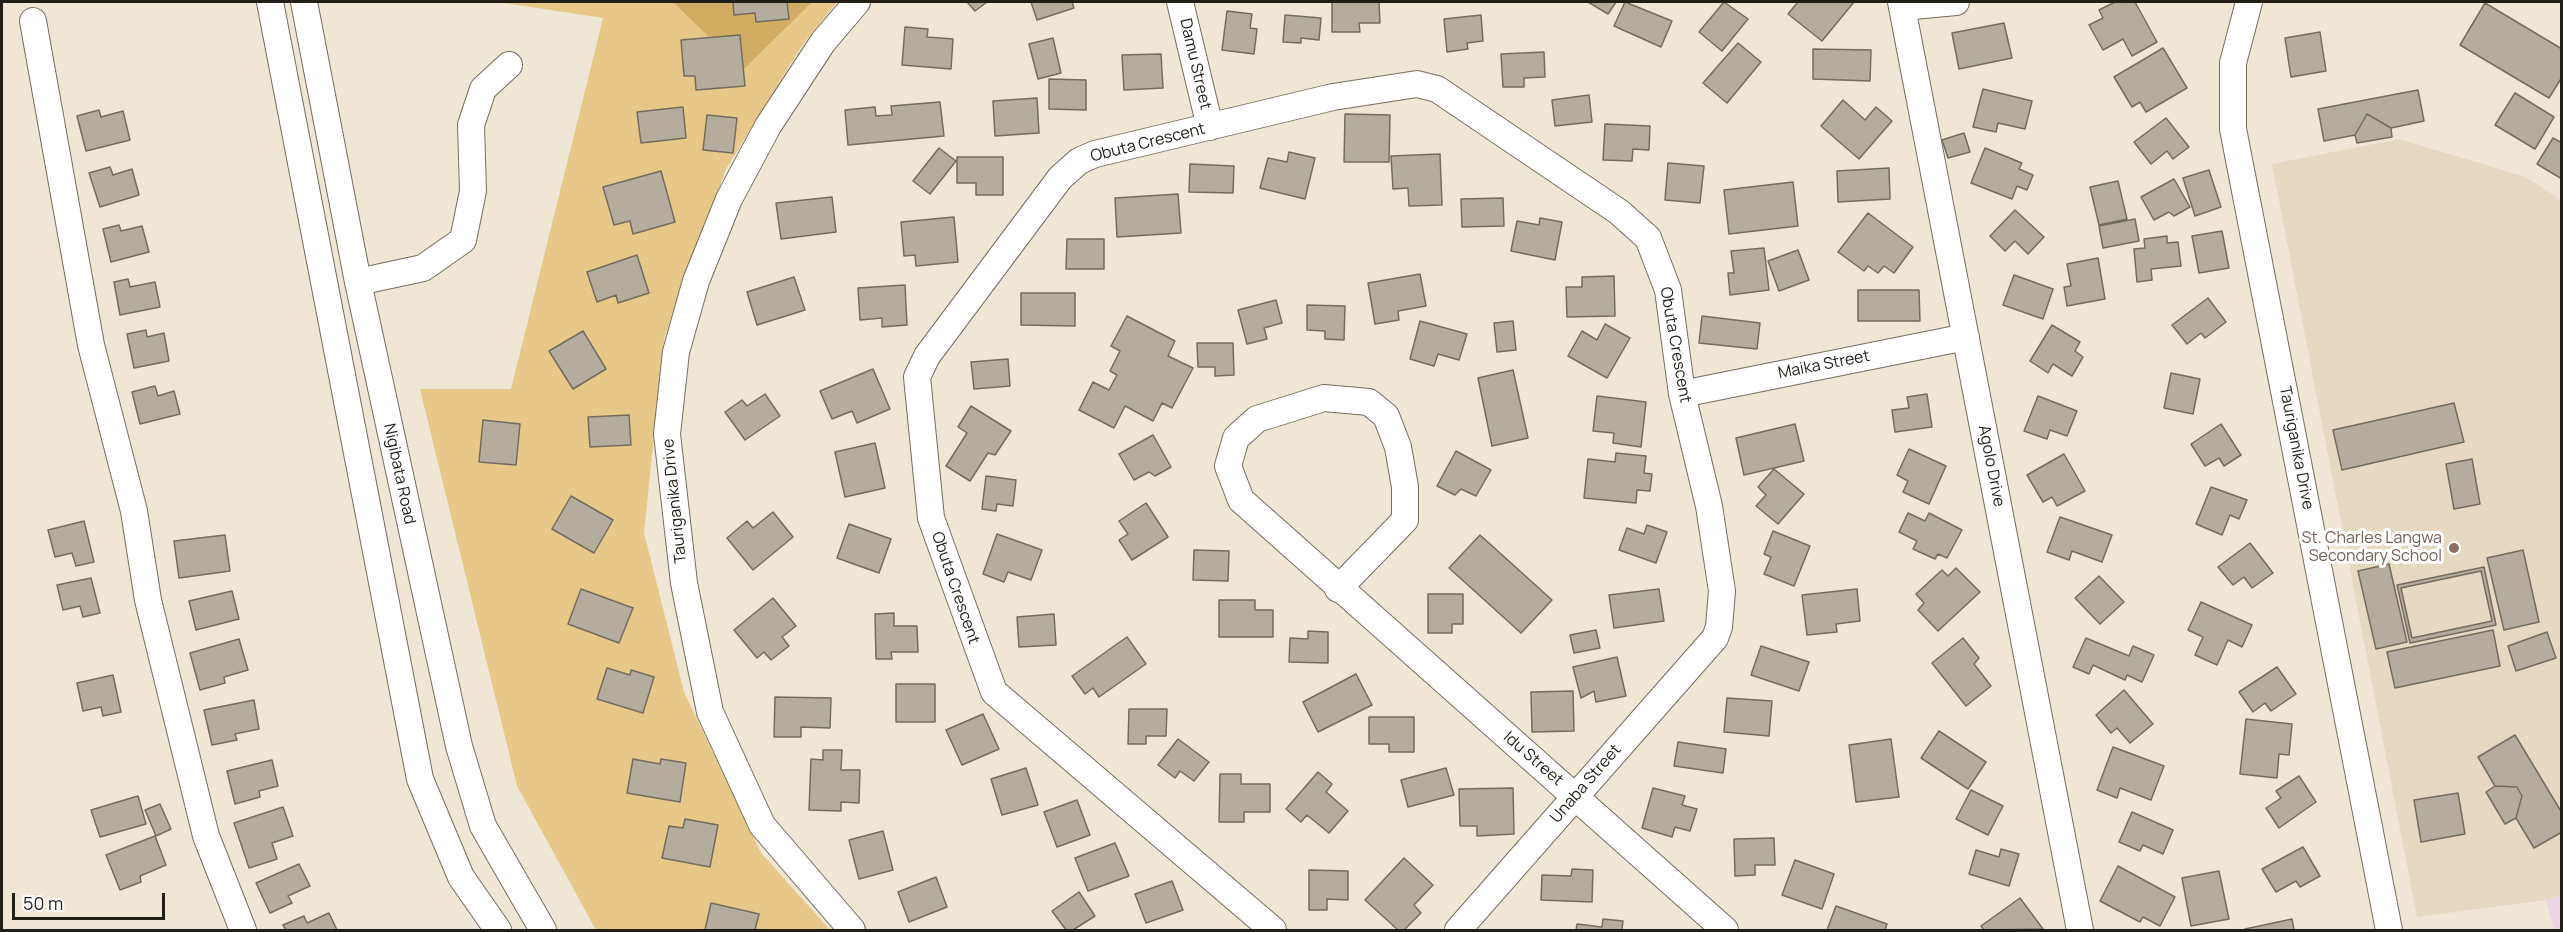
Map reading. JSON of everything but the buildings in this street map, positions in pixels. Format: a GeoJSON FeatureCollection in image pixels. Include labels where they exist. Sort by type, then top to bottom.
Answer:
{"type":"FeatureCollection","features":[{"type":"Feature","properties":{"kind":"street"},"geometry":{"type":"LineString","coordinates":[[270,2],[420,779],[461,877],[498,930]]}},
{"type":"Feature","properties":{"kind":"street","name":"Nigibata Road"},"geometry":{"type":"LineString","coordinates":[[304,2],[358,282],[459,746],[483,826],[543,930]]}},
{"type":"Feature","properties":{"kind":"street","name":"Tauriganika Drive"},"geometry":{"type":"LineString","coordinates":[[852,930],[762,825],[710,712],[684,583],[667,434],[676,352],[696,281],[729,199],[774,117],[823,42],[857,2]]}},
{"type":"Feature","properties":{"kind":"street","name":"Damu Street"},"geometry":{"type":"LineString","coordinates":[[1180,2],[1210,127]]}},
{"type":"Feature","properties":{"kind":"street"},"geometry":{"type":"LineString","coordinates":[[1902,4],[1956,2]]}},
{"type":"Feature","properties":{"kind":"street","name":"Tauriganika Drive"},"geometry":{"type":"LineString","coordinates":[[2249,2],[2233,63],[2233,129],[2389,930]]}},
{"type":"Feature","properties":{"kind":"street","name":"Agolo Drive"},"geometry":{"type":"LineString","coordinates":[[1902,4],[2080,930]]}},
{"type":"Feature","properties":{"kind":"street"},"geometry":{"type":"LineString","coordinates":[[33,21],[92,345],[134,511],[148,600],[207,836],[243,930]]}},
{"type":"Feature","properties":{"kind":"street"},"geometry":{"type":"LineString","coordinates":[[358,282],[423,268],[464,240],[473,191],[471,125],[483,89],[509,65]]}},
{"type":"Feature","properties":{"kind":"street","name":"Obuta Crescent"},"geometry":{"type":"LineString","coordinates":[[1274,930],[994,692],[931,518],[918,411],[917,377],[927,356],[1060,178],[1079,161],[1095,154],[1333,97],[1417,84],[1437,89],[1619,212],[1648,238],[1668,290],[1682,394],[1709,506],[1722,591],[1719,627],[1715,638]]}},
{"type":"Feature","properties":{"kind":"street","name":"Maika Street"},"geometry":{"type":"LineString","coordinates":[[1682,394],[1966,336]]}},
{"type":"Feature","properties":{"kind":"street"},"geometry":{"type":"LineString","coordinates":[[1324,398],[1369,402],[1386,416],[1398,447],[1406,487],[1405,520],[1338,589],[1241,500],[1228,466],[1236,438],[1257,419],[1324,398]]}},
{"type":"Feature","properties":{"kind":"street","name":"Idu Street"},"geometry":{"type":"LineString","coordinates":[[1338,589],[1576,796],[1725,930]]}},
{"type":"Feature","properties":{"kind":"street","name":"Unaba Street"},"geometry":{"type":"LineString","coordinates":[[1458,930],[1715,638]]}},
{"type":"Feature","properties":{"kind":"shaded area"},"geometry":{"type":"Polygon","coordinates":[[[497,2],[837,2],[803,44],[726,169],[664,339],[644,533],[684,692],[761,853],[830,930],[596,930],[517,786],[420,389],[511,389],[603,18],[497,2]]]}},
{"type":"Feature","properties":{"kind":"shaded area"},"geometry":{"type":"Polygon","coordinates":[[[673,2],[812,2],[743,70],[673,2]]]}},
{"type":"Feature","properties":{"kind":"shaded area","name":"St. Charles Langwa Secondary School"},"geometry":{"type":"Polygon","coordinates":[[[2399,139],[2526,177],[2561,200],[2561,895],[2546,900],[2417,917],[2272,164],[2399,139]]]}},
{"type":"Feature","properties":{"kind":"shaded area"},"geometry":{"type":"Polygon","coordinates":[[[2561,895],[2561,930],[2554,930],[2546,900],[2561,895]]]}},
{"type":"Feature","properties":{"kind":"place","name":"St. Charles Langwa Secondary School"},"geometry":{"type":"Point","coordinates":[2454,548]}}]}
